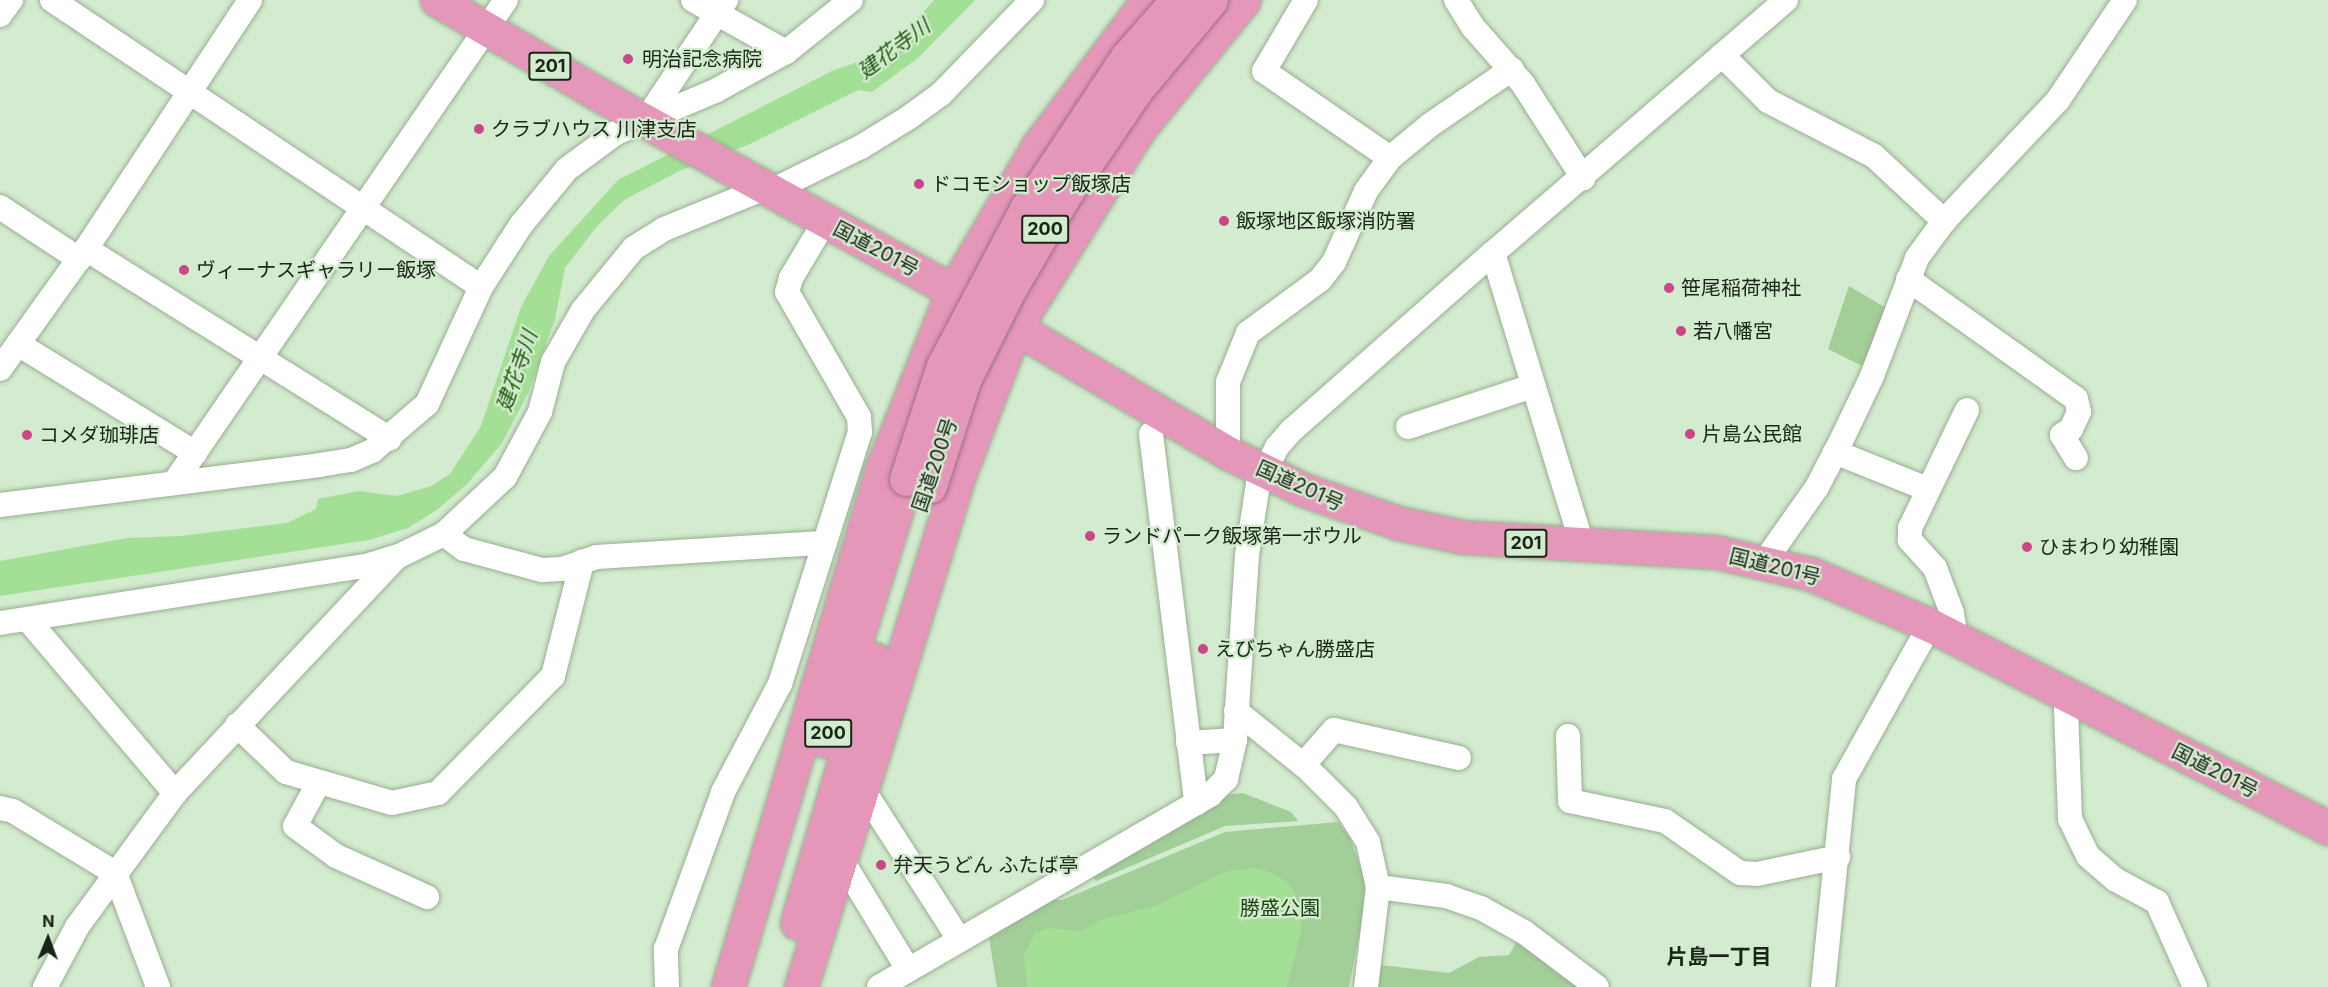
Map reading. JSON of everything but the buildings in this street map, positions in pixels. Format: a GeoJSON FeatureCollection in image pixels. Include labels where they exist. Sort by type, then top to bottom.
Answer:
{"type":"FeatureCollection","features":[{"type":"Feature","properties":{"kind":"highway","name":"国道201号"},"geometry":{"type":"LineString","coordinates":[[437,0],[655,126],[953,291],[1228,453],[1264,471],[1351,509],[1432,532],[1503,542],[1684,549],[1765,561],[1849,587],[1943,632],[2328,828]]}},
{"type":"Feature","properties":{"kind":"highway"},"geometry":{"type":"LineString","coordinates":[[728,987],[882,469],[953,291],[1038,146],[1148,0]]}},
{"type":"Feature","properties":{"kind":"highway","name":"国道200号"},"geometry":{"type":"LineString","coordinates":[[779,987],[911,533],[918,483],[943,366],[1020,219],[1127,57],[1177,0]]}},
{"type":"Feature","properties":{"kind":"highway","name":"国道200号"},"geometry":{"type":"LineString","coordinates":[[750,987],[918,483],[964,380],[1014,282],[1064,196],[1136,90],[1211,0]]}},
{"type":"Feature","properties":{"kind":"highway"},"geometry":{"type":"LineString","coordinates":[[801,987],[959,475],[1015,328],[1139,129],[1244,0]]}},
{"type":"Feature","properties":{"kind":"street"},"geometry":{"type":"LineString","coordinates":[[0,15],[11,0]]}},
{"type":"Feature","properties":{"kind":"street"},"geometry":{"type":"LineString","coordinates":[[52,0],[481,287]]}},
{"type":"Feature","properties":{"kind":"street"},"geometry":{"type":"LineString","coordinates":[[0,369],[82,254],[250,0]]}},
{"type":"Feature","properties":{"kind":"street"},"geometry":{"type":"LineString","coordinates":[[174,483],[506,0]]}},
{"type":"Feature","properties":{"kind":"street"},"geometry":{"type":"LineString","coordinates":[[693,0],[721,7],[786,52]]}},
{"type":"Feature","properties":{"kind":"street"},"geometry":{"type":"LineString","coordinates":[[0,505],[351,460],[390,438],[427,404],[481,287],[521,225],[567,169],[616,133],[655,126],[786,52],[851,0]]}},
{"type":"Feature","properties":{"kind":"street"},"geometry":{"type":"LineString","coordinates":[[0,623],[29,621],[355,568],[399,556],[444,534],[505,477],[540,412],[553,362],[583,310],[634,248],[664,229],[762,186],[861,147],[908,118],[940,94],[1032,0]]}},
{"type":"Feature","properties":{"kind":"street"},"geometry":{"type":"LineString","coordinates":[[1306,0],[1264,71],[1390,158]]}},
{"type":"Feature","properties":{"kind":"street"},"geometry":{"type":"LineString","coordinates":[[1456,0],[1473,27],[1512,69],[1583,178]]}},
{"type":"Feature","properties":{"kind":"street"},"geometry":{"type":"LineString","coordinates":[[879,987],[1196,803],[1226,779],[1235,740],[1242,593],[1258,484],[1264,471],[1292,430],[1492,253],[1583,178],[1786,0]]}},
{"type":"Feature","properties":{"kind":"street"},"geometry":{"type":"LineString","coordinates":[[1765,561],[1817,487],[1835,452],[1872,376],[1917,258],[1944,221],[2058,100],[2125,0]]}},
{"type":"Feature","properties":{"kind":"street"},"geometry":{"type":"LineString","coordinates":[[655,126],[721,7]]}},
{"type":"Feature","properties":{"kind":"street"},"geometry":{"type":"LineString","coordinates":[[1722,55],[1768,101],[1874,156],[1944,221]]}},
{"type":"Feature","properties":{"kind":"street"},"geometry":{"type":"LineString","coordinates":[[1228,453],[1228,382],[1248,333],[1320,280],[1334,262],[1366,190],[1390,158],[1430,125],[1512,69]]}},
{"type":"Feature","properties":{"kind":"street"},"geometry":{"type":"LineString","coordinates":[[2,211],[82,254],[260,358],[390,438]]}},
{"type":"Feature","properties":{"kind":"street"},"geometry":{"type":"LineString","coordinates":[[667,987],[666,949],[723,792],[780,684],[822,543],[860,432],[859,417],[788,292],[791,278],[825,221]]}},
{"type":"Feature","properties":{"kind":"street"},"geometry":{"type":"LineString","coordinates":[[1492,253],[1582,545]]}},
{"type":"Feature","properties":{"kind":"street"},"geometry":{"type":"LineString","coordinates":[[1908,279],[2076,399],[2079,412],[2071,429],[2062,435],[2076,458]]}},
{"type":"Feature","properties":{"kind":"street"},"geometry":{"type":"LineString","coordinates":[[18,344],[195,453]]}},
{"type":"Feature","properties":{"kind":"street"},"geometry":{"type":"LineString","coordinates":[[1408,428],[1533,386]]}},
{"type":"Feature","properties":{"kind":"street"},"geometry":{"type":"LineString","coordinates":[[1823,987],[1838,857],[1844,779],[1943,632],[1952,613],[1935,568],[1910,540],[1910,528],[1927,489],[1968,410]]}},
{"type":"Feature","properties":{"kind":"street"},"geometry":{"type":"LineString","coordinates":[[1151,434],[1196,803]]}},
{"type":"Feature","properties":{"kind":"street"},"geometry":{"type":"LineString","coordinates":[[1835,452],[1927,489]]}},
{"type":"Feature","properties":{"kind":"street"},"geometry":{"type":"LineString","coordinates":[[444,534],[464,549],[542,570],[597,557],[822,543]]}},
{"type":"Feature","properties":{"kind":"street"},"geometry":{"type":"LineString","coordinates":[[45,987],[77,927],[175,793],[399,556]]}},
{"type":"Feature","properties":{"kind":"street"},"geometry":{"type":"LineString","coordinates":[[237,725],[286,772],[392,803],[438,792],[553,676],[582,562]]}},
{"type":"Feature","properties":{"kind":"street"},"geometry":{"type":"LineString","coordinates":[[29,621],[175,793]]}},
{"type":"Feature","properties":{"kind":"street"},"geometry":{"type":"LineString","coordinates":[[2069,698],[2066,709],[2070,819],[2088,856],[2116,880],[2157,902],[2195,987]]}},
{"type":"Feature","properties":{"kind":"street"},"geometry":{"type":"LineString","coordinates":[[1236,711],[1304,765],[1346,807],[1368,842],[1378,887],[1366,987]]}},
{"type":"Feature","properties":{"kind":"street"},"geometry":{"type":"LineString","coordinates":[[1304,765],[1334,730],[1459,758]]}},
{"type":"Feature","properties":{"kind":"street"},"geometry":{"type":"LineString","coordinates":[[1568,736],[1570,801],[1665,821],[1740,873],[1757,874],[1838,857]]}},
{"type":"Feature","properties":{"kind":"street"},"geometry":{"type":"LineString","coordinates":[[1188,743],[1235,740]]}},
{"type":"Feature","properties":{"kind":"street"},"geometry":{"type":"LineString","coordinates":[[319,782],[295,826],[336,856],[427,897]]}},
{"type":"Feature","properties":{"kind":"street"},"geometry":{"type":"LineString","coordinates":[[862,788],[959,939]]}},
{"type":"Feature","properties":{"kind":"street"},"geometry":{"type":"LineString","coordinates":[[0,808],[13,811],[115,873],[158,987]]}},
{"type":"Feature","properties":{"kind":"street"},"geometry":{"type":"LineString","coordinates":[[841,859],[908,969]]}},
{"type":"Feature","properties":{"kind":"street"},"geometry":{"type":"LineString","coordinates":[[1378,887],[1446,896],[1481,908],[1524,932],[1597,987]]}},
{"type":"Feature","properties":{"kind":"green space"},"geometry":{"type":"Polygon","coordinates":[[[1849,286],[1888,309],[1862,366],[1828,349],[1849,286]]]}},
{"type":"Feature","properties":{"kind":"green space"},"geometry":{"type":"Polygon","coordinates":[[[1243,793],[1291,812],[1298,821],[1225,826],[1096,881],[1091,874],[1226,795],[1243,793]]]}},
{"type":"Feature","properties":{"kind":"green space","name":"勝盛公園"},"geometry":{"type":"Polygon","coordinates":[[[1338,822],[1350,838],[1364,877],[1365,904],[1349,987],[997,987],[988,932],[1046,899],[1062,900],[1225,832],[1338,822]]]}},
{"type":"Feature","properties":{"kind":"green space"},"geometry":{"type":"Polygon","coordinates":[[[1520,936],[1587,987],[1376,987],[1381,965],[1449,973],[1479,957],[1509,955],[1520,936]]]}},
{"type":"Feature","properties":{"kind":"water","name":"建花寺川"},"geometry":{"type":"Polygon","coordinates":[[[934,0],[975,0],[919,57],[872,92],[858,90],[748,145],[681,170],[624,200],[597,226],[565,268],[555,319],[529,391],[502,443],[467,484],[438,509],[408,528],[369,540],[0,596],[0,561],[127,538],[181,536],[287,523],[316,509],[318,499],[359,491],[397,496],[431,486],[450,474],[481,426],[521,307],[549,256],[618,180],[832,71],[863,60],[905,32],[934,0]]]}},
{"type":"Feature","properties":{"kind":"water"},"geometry":{"type":"Polygon","coordinates":[[[1252,868],[1271,872],[1289,884],[1302,907],[1301,931],[1287,987],[1027,987],[1024,955],[1035,933],[1047,928],[1082,931],[1101,920],[1157,905],[1224,872],[1252,868]]]}},
{"type":"Feature","properties":{"kind":"place","name":"明治記念病院"},"geometry":{"type":"Point","coordinates":[628,59]}},
{"type":"Feature","properties":{"kind":"place","name":"クラブハウス 川津支店"},"geometry":{"type":"Point","coordinates":[479,129]}},
{"type":"Feature","properties":{"kind":"place","name":"ドコモショップ飯塚店"},"geometry":{"type":"Point","coordinates":[919,184]}},
{"type":"Feature","properties":{"kind":"place","name":"飯塚地区飯塚消防署"},"geometry":{"type":"Point","coordinates":[1224,221]}},
{"type":"Feature","properties":{"kind":"place","name":"ヴィーナスギャラリー飯塚"},"geometry":{"type":"Point","coordinates":[184,270]}},
{"type":"Feature","properties":{"kind":"place","name":"笹尾稲荷神社"},"geometry":{"type":"Point","coordinates":[1669,288]}},
{"type":"Feature","properties":{"kind":"place","name":"若八幡宮"},"geometry":{"type":"Point","coordinates":[1681,331]}},
{"type":"Feature","properties":{"kind":"place","name":"片島公民館"},"geometry":{"type":"Point","coordinates":[1690,434]}},
{"type":"Feature","properties":{"kind":"place","name":"コメダ珈琲店"},"geometry":{"type":"Point","coordinates":[27,435]}},
{"type":"Feature","properties":{"kind":"place","name":"ランドパーク飯塚第一ボウル"},"geometry":{"type":"Point","coordinates":[1090,536]}},
{"type":"Feature","properties":{"kind":"place","name":"ひまわり幼稚園"},"geometry":{"type":"Point","coordinates":[2027,547]}},
{"type":"Feature","properties":{"kind":"place","name":"えびちゃん勝盛店"},"geometry":{"type":"Point","coordinates":[1203,649]}},
{"type":"Feature","properties":{"kind":"place","name":"弁天うどん ふたば亭"},"geometry":{"type":"Point","coordinates":[881,865]}},
{"type":"Feature","properties":{"kind":"district","name":"片島一丁目"},"geometry":{"type":"Point","coordinates":[1719,957]}}]}
